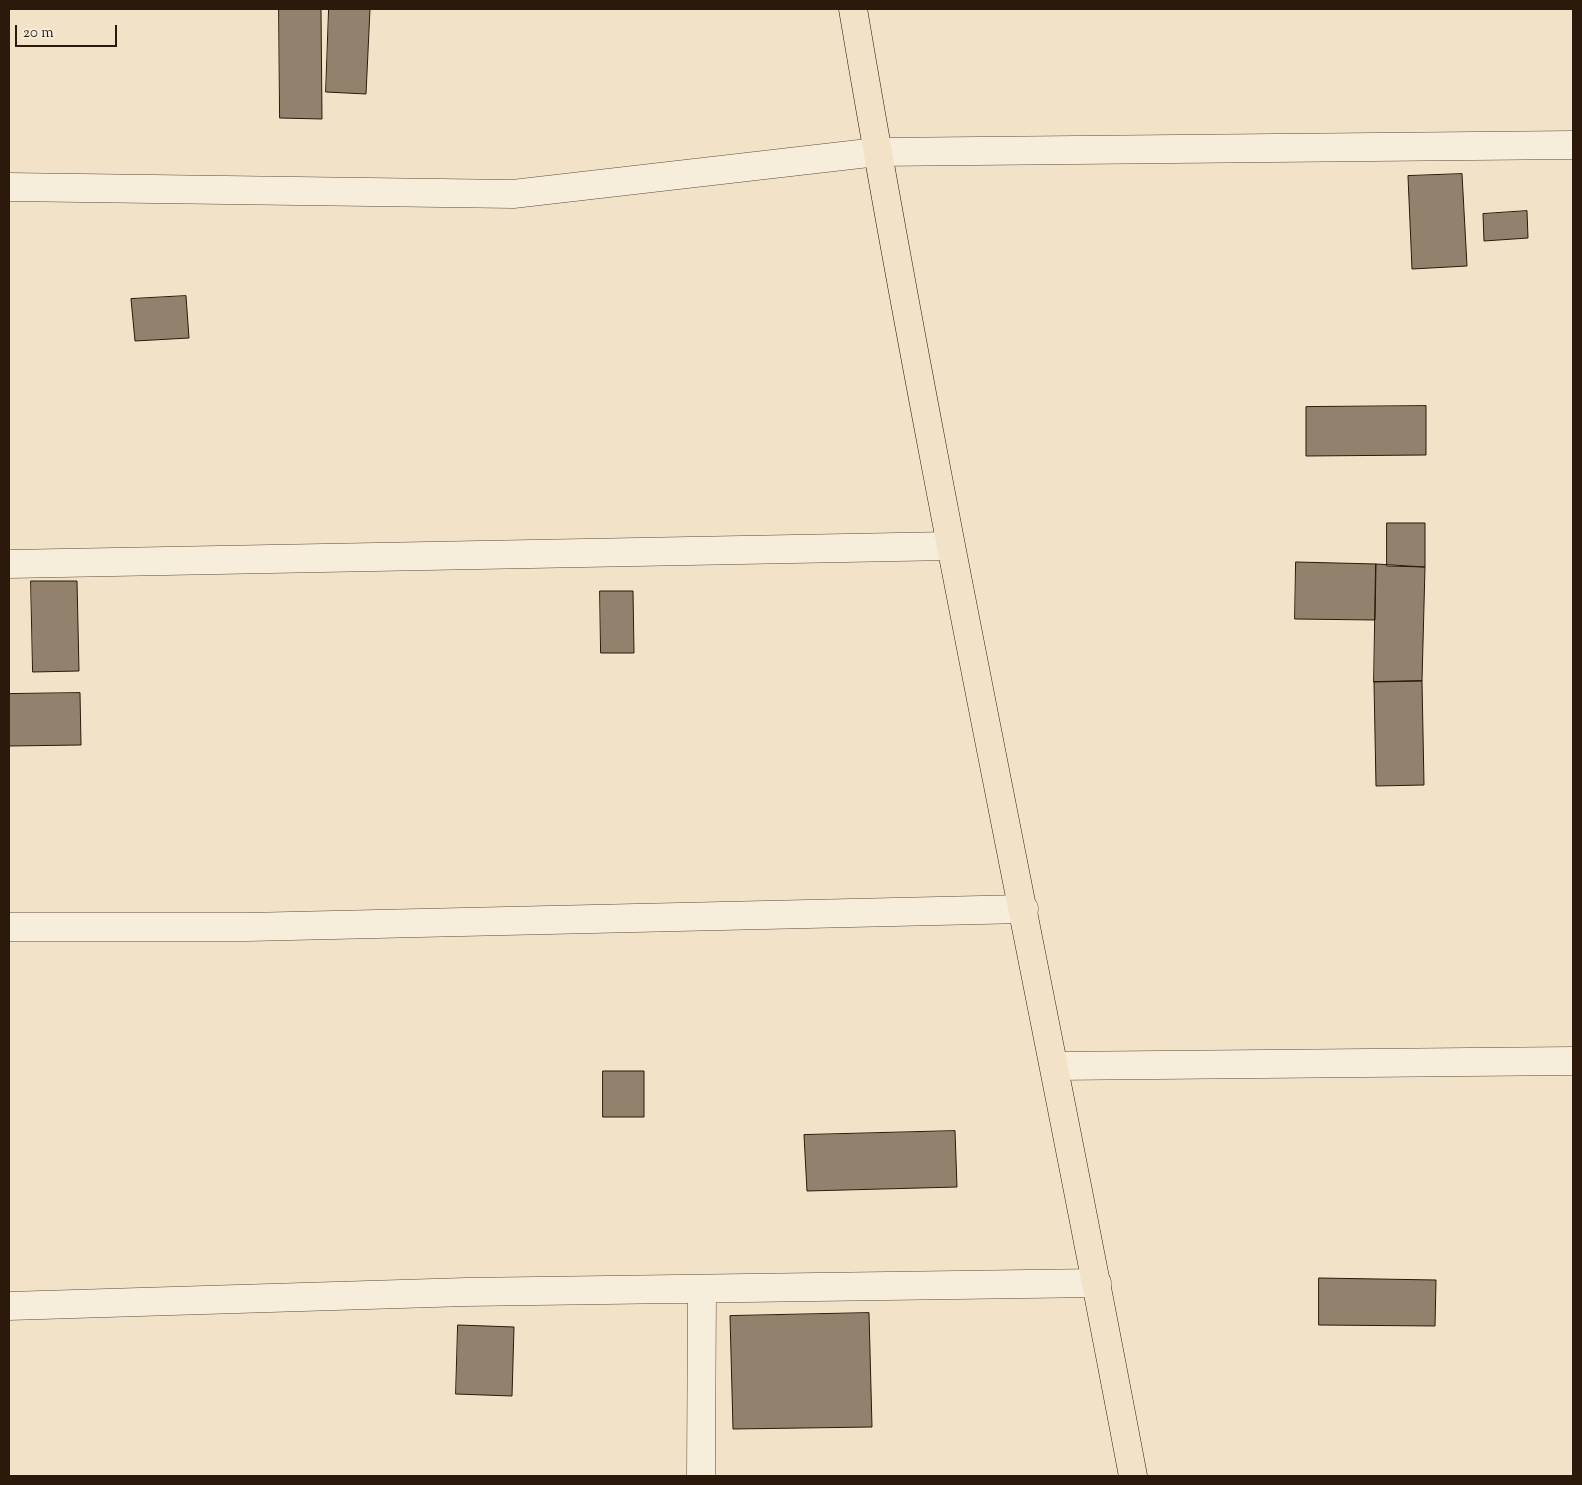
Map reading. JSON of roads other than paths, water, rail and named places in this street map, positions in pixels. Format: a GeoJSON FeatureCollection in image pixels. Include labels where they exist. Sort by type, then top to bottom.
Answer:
{"type":"FeatureCollection","features":[{"type":"Feature","properties":{"kind":"main road"},"geometry":{"type":"LineString","coordinates":[[853,9],[877,152],[950,546],[1055,1066],[1133,1476]]}},
{"type":"Feature","properties":{"kind":"street"},"geometry":{"type":"LineString","coordinates":[[9,187],[513,194],[877,152],[1573,144]]}},
{"type":"Feature","properties":{"kind":"street"},"geometry":{"type":"LineString","coordinates":[[9,564],[950,546]]}},
{"type":"Feature","properties":{"kind":"street"},"geometry":{"type":"LineString","coordinates":[[9,927],[247,927],[1024,909]]}},
{"type":"Feature","properties":{"kind":"street"},"geometry":{"type":"LineString","coordinates":[[1055,1066],[1573,1062]]}},
{"type":"Feature","properties":{"kind":"street"},"geometry":{"type":"LineString","coordinates":[[9,1306],[466,1292],[1097,1283]]}},
{"type":"Feature","properties":{"kind":"street"},"geometry":{"type":"LineString","coordinates":[[701,1476],[702,1289]]}}]}
